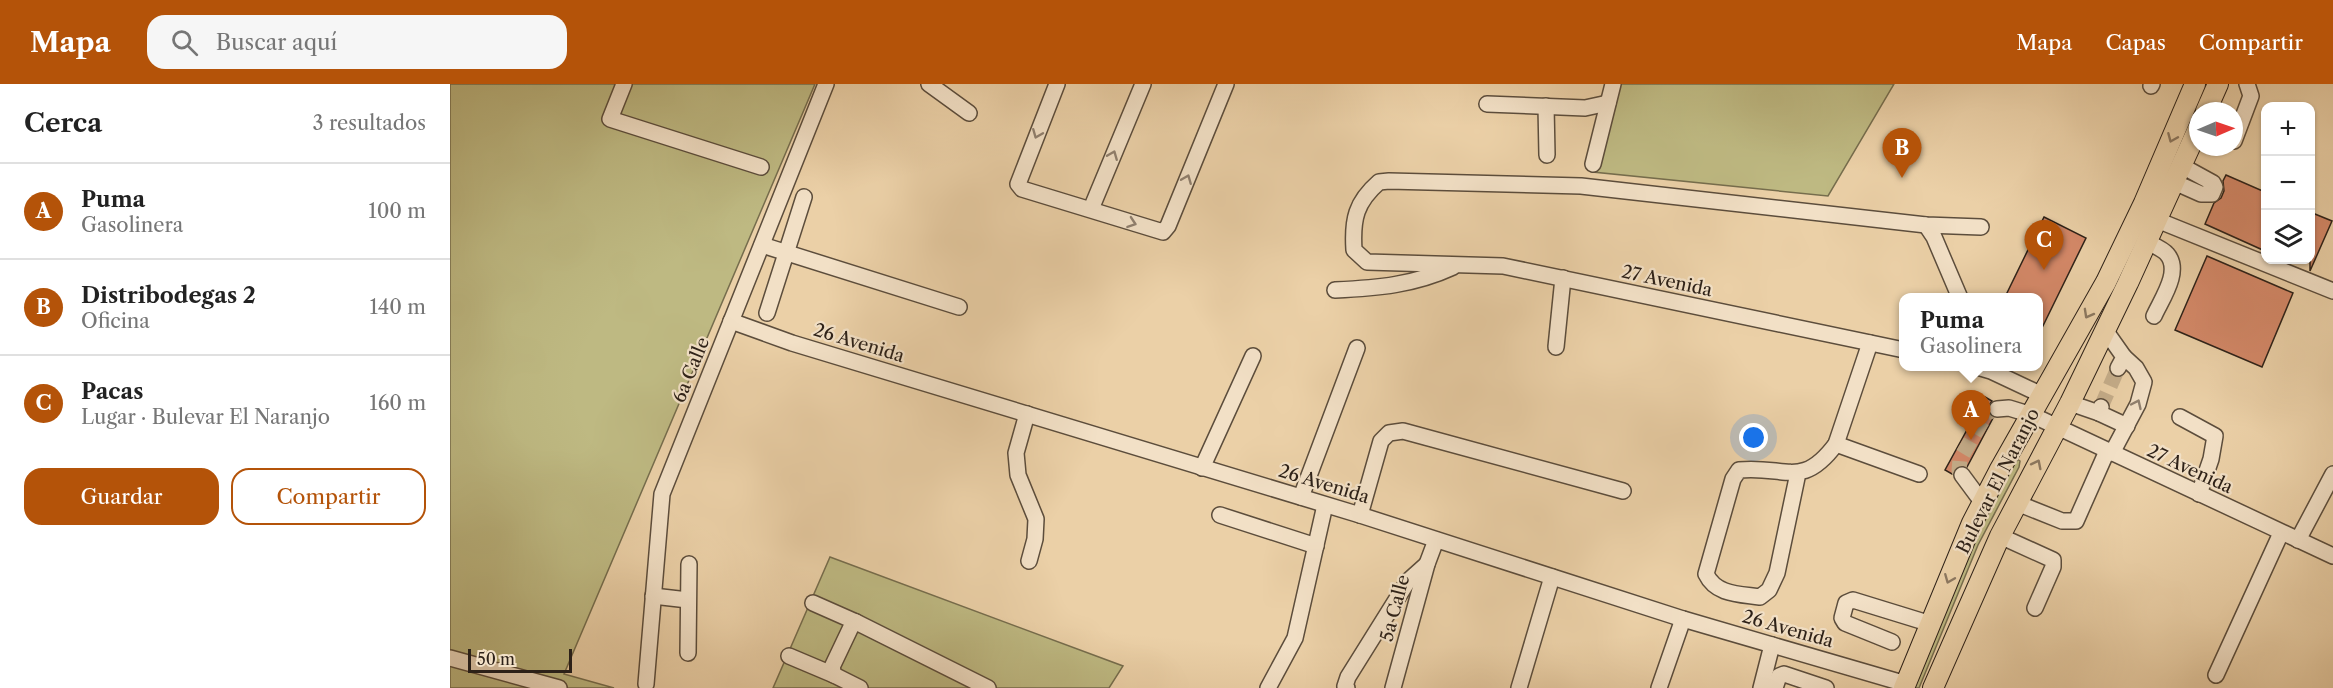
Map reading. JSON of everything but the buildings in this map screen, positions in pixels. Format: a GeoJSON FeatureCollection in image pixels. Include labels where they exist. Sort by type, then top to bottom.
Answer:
{"type":"FeatureCollection","features":[{"type":"Feature","properties":{"kind":"main road","name":"Bulevar El Naranjo"},"geometry":{"type":"LineString","coordinates":[[1905,686],[1982,502],[2106,282],[2145,203],[2195,84]]}},
{"type":"Feature","properties":{"kind":"main road"},"geometry":{"type":"LineString","coordinates":[[2210,102],[2218,84]]}},
{"type":"Feature","properties":{"kind":"main road","name":"Bulevar El Naranjo"},"geometry":{"type":"LineString","coordinates":[[1933,688],[2000,536],[2070,403],[2189,151]]}},
{"type":"Feature","properties":{"kind":"street"},"geometry":{"type":"LineString","coordinates":[[624,84],[610,119],[761,167]]}},
{"type":"Feature","properties":{"kind":"street","name":"6a Calle"},"geometry":{"type":"LineString","coordinates":[[646,684],[662,494],[826,84]]}},
{"type":"Feature","properties":{"kind":"street"},"geometry":{"type":"LineString","coordinates":[[929,84],[969,113]]}},
{"type":"Feature","properties":{"kind":"street"},"geometry":{"type":"LineString","coordinates":[[1091,209],[1143,84]]}},
{"type":"Feature","properties":{"kind":"street"},"geometry":{"type":"LineString","coordinates":[[1052,86],[1018,184],[1022,189],[1163,232],[1168,226],[1226,84]]}},
{"type":"Feature","properties":{"kind":"street"},"geometry":{"type":"LineString","coordinates":[[1593,164],[1613,84]]}},
{"type":"Feature","properties":{"kind":"street"},"geometry":{"type":"LineString","coordinates":[[2243,117],[2251,96],[2247,84]]}},
{"type":"Feature","properties":{"kind":"street"},"geometry":{"type":"LineString","coordinates":[[1487,104],[1585,108],[1608,103]]}},
{"type":"Feature","properties":{"kind":"street"},"geometry":{"type":"LineString","coordinates":[[1546,106],[1547,155]]}},
{"type":"Feature","properties":{"kind":"street","name":"27 Avenida"},"geometry":{"type":"LineString","coordinates":[[1899,349],[1503,266],[1366,262],[1354,250],[1353,229],[1360,200],[1379,182],[1581,186],[1926,225]]}},
{"type":"Feature","properties":{"kind":"street"},"geometry":{"type":"LineString","coordinates":[[767,313],[804,197]]}},
{"type":"Feature","properties":{"kind":"street"},"geometry":{"type":"LineString","coordinates":[[2157,220],[2333,291]]}},
{"type":"Feature","properties":{"kind":"street"},"geometry":{"type":"LineString","coordinates":[[1926,225],[1981,227]]}},
{"type":"Feature","properties":{"kind":"street"},"geometry":{"type":"LineString","coordinates":[[1926,225],[1935,237],[1958,293]]}},
{"type":"Feature","properties":{"kind":"street"},"geometry":{"type":"LineString","coordinates":[[2147,242],[2168,254],[2173,269],[2171,279],[2154,316]]}},
{"type":"Feature","properties":{"kind":"street"},"geometry":{"type":"LineString","coordinates":[[762,245],[959,307]]}},
{"type":"Feature","properties":{"kind":"street"},"geometry":{"type":"LineString","coordinates":[[1335,290],[1385,288],[1440,273],[1458,264]]}},
{"type":"Feature","properties":{"kind":"street"},"geometry":{"type":"LineString","coordinates":[[1556,347],[1563,278]]}},
{"type":"Feature","properties":{"kind":"street","name":"26 Avenida"},"geometry":{"type":"LineString","coordinates":[[731,321],[792,343],[1360,515],[1683,619],[1772,645],[1871,681],[1905,686]]}},
{"type":"Feature","properties":{"kind":"street"},"geometry":{"type":"LineString","coordinates":[[2017,503],[2062,521],[2076,521],[2109,452],[2127,426],[2143,393],[2144,382],[2136,368],[2121,362],[2104,330]]}},
{"type":"Feature","properties":{"kind":"street"},"geometry":{"type":"LineString","coordinates":[[1798,473],[1777,573],[1770,590],[1760,597],[1723,591],[1711,585],[1706,574],[1733,479],[1739,470],[1798,473],[1813,469],[1826,458],[1836,444],[1870,344]]}},
{"type":"Feature","properties":{"kind":"street"},"geometry":{"type":"LineString","coordinates":[[1301,497],[1357,348]]}},
{"type":"Feature","properties":{"kind":"street"},"geometry":{"type":"LineString","coordinates":[[1202,468],[1253,356]]}},
{"type":"Feature","properties":{"kind":"street"},"geometry":{"type":"LineString","coordinates":[[1994,371],[2042,395]]}},
{"type":"Feature","properties":{"kind":"street"},"geometry":{"type":"LineString","coordinates":[[2070,403],[2100,410],[2127,426]]}},
{"type":"Feature","properties":{"kind":"street","name":"27 Avenida"},"geometry":{"type":"LineString","coordinates":[[1997,409],[2009,408],[2032,415],[2333,556]]}},
{"type":"Feature","properties":{"kind":"street"},"geometry":{"type":"LineString","coordinates":[[1027,414],[1016,453],[1018,475],[1036,519],[1035,539],[1029,561]]}},
{"type":"Feature","properties":{"kind":"street"},"geometry":{"type":"LineString","coordinates":[[2180,417],[2215,436],[2211,459],[2199,494]]}},
{"type":"Feature","properties":{"kind":"street"},"geometry":{"type":"LineString","coordinates":[[1360,515],[1381,441],[1389,433],[1403,431],[1623,491]]}},
{"type":"Feature","properties":{"kind":"street"},"geometry":{"type":"LineString","coordinates":[[1836,444],[1919,474]]}},
{"type":"Feature","properties":{"kind":"street"},"geometry":{"type":"LineString","coordinates":[[2298,540],[2333,474]]}},
{"type":"Feature","properties":{"kind":"street"},"geometry":{"type":"LineString","coordinates":[[1962,475],[1982,502]]}},
{"type":"Feature","properties":{"kind":"street"},"geometry":{"type":"LineString","coordinates":[[1268,688],[1295,638],[1325,505]]}},
{"type":"Feature","properties":{"kind":"street"},"geometry":{"type":"LineString","coordinates":[[1220,515],[1316,546]]}},
{"type":"Feature","properties":{"kind":"street"},"geometry":{"type":"LineString","coordinates":[[2216,675],[2281,533]]}},
{"type":"Feature","properties":{"kind":"street"},"geometry":{"type":"LineString","coordinates":[[2000,536],[2053,560],[2053,567],[2035,608]]}},
{"type":"Feature","properties":{"kind":"street","name":"5a Calle"},"geometry":{"type":"LineString","coordinates":[[1394,688],[1427,564],[1436,540]]}},
{"type":"Feature","properties":{"kind":"street"},"geometry":{"type":"LineString","coordinates":[[688,652],[689,564]]}},
{"type":"Feature","properties":{"kind":"street"},"geometry":{"type":"LineString","coordinates":[[1347,688],[1348,677],[1408,581],[1427,564]]}},
{"type":"Feature","properties":{"kind":"street"},"geometry":{"type":"LineString","coordinates":[[1519,688],[1552,577]]}},
{"type":"Feature","properties":{"kind":"street"},"geometry":{"type":"LineString","coordinates":[[653,596],[688,600]]}},
{"type":"Feature","properties":{"kind":"street"},"geometry":{"type":"LineString","coordinates":[[1892,642],[1845,623],[1842,618],[1846,603],[1853,600],[1930,624]]}},
{"type":"Feature","properties":{"kind":"street"},"geometry":{"type":"LineString","coordinates":[[813,603],[856,622],[987,688]]}},
{"type":"Feature","properties":{"kind":"street"},"geometry":{"type":"LineString","coordinates":[[1659,688],[1683,619]]}},
{"type":"Feature","properties":{"kind":"street"},"geometry":{"type":"LineString","coordinates":[[834,675],[832,668],[851,627],[856,622]]}},
{"type":"Feature","properties":{"kind":"street"},"geometry":{"type":"LineString","coordinates":[[1761,688],[1772,645]]}},
{"type":"Feature","properties":{"kind":"street"},"geometry":{"type":"LineString","coordinates":[[789,656],[860,688]]}},
{"type":"Feature","properties":{"kind":"street"},"geometry":{"type":"LineString","coordinates":[[450,658],[559,688]]}},
{"type":"Feature","properties":{"kind":"street"},"geometry":{"type":"LineString","coordinates":[[1775,688],[1779,676],[1784,674],[1826,688]]}},
{"type":"Feature","properties":{"kind":"shaded area"},"geometry":{"type":"Polygon","coordinates":[[[450,84],[815,84],[564,674],[614,688],[450,688],[450,84]]]}},
{"type":"Feature","properties":{"kind":"shaded area"},"geometry":{"type":"Polygon","coordinates":[[[1619,84],[1894,84],[1828,196],[1593,172],[1619,84]]]}},
{"type":"Feature","properties":{"kind":"shaded area"},"geometry":{"type":"Polygon","coordinates":[[[2017,459],[2020,461],[2019,467],[1978,545],[1919,688],[1911,688],[1972,544],[2009,466],[2017,459]]]}},
{"type":"Feature","properties":{"kind":"shaded area"},"geometry":{"type":"Polygon","coordinates":[[[830,557],[1123,666],[1109,688],[773,688],[830,557]]]}},
{"type":"Feature","properties":{"kind":"tunnel"},"geometry":{"type":"LineString","coordinates":[[2101,407],[2118,368]]}},
{"type":"Feature","properties":{"kind":"tunnel"},"geometry":{"type":"LineString","coordinates":[[1962,475],[1959,471],[1960,459],[1987,413],[1997,409]]}},
{"type":"Feature","properties":{"kind":"place","name":"Distribodegas 2"},"geometry":{"type":"Point","coordinates":[1902,178]}},
{"type":"Feature","properties":{"kind":"place","name":"Pacas"},"geometry":{"type":"Point","coordinates":[2044,270]}},
{"type":"Feature","properties":{"kind":"place","name":"Puma"},"geometry":{"type":"Point","coordinates":[1971,440]}}]}
